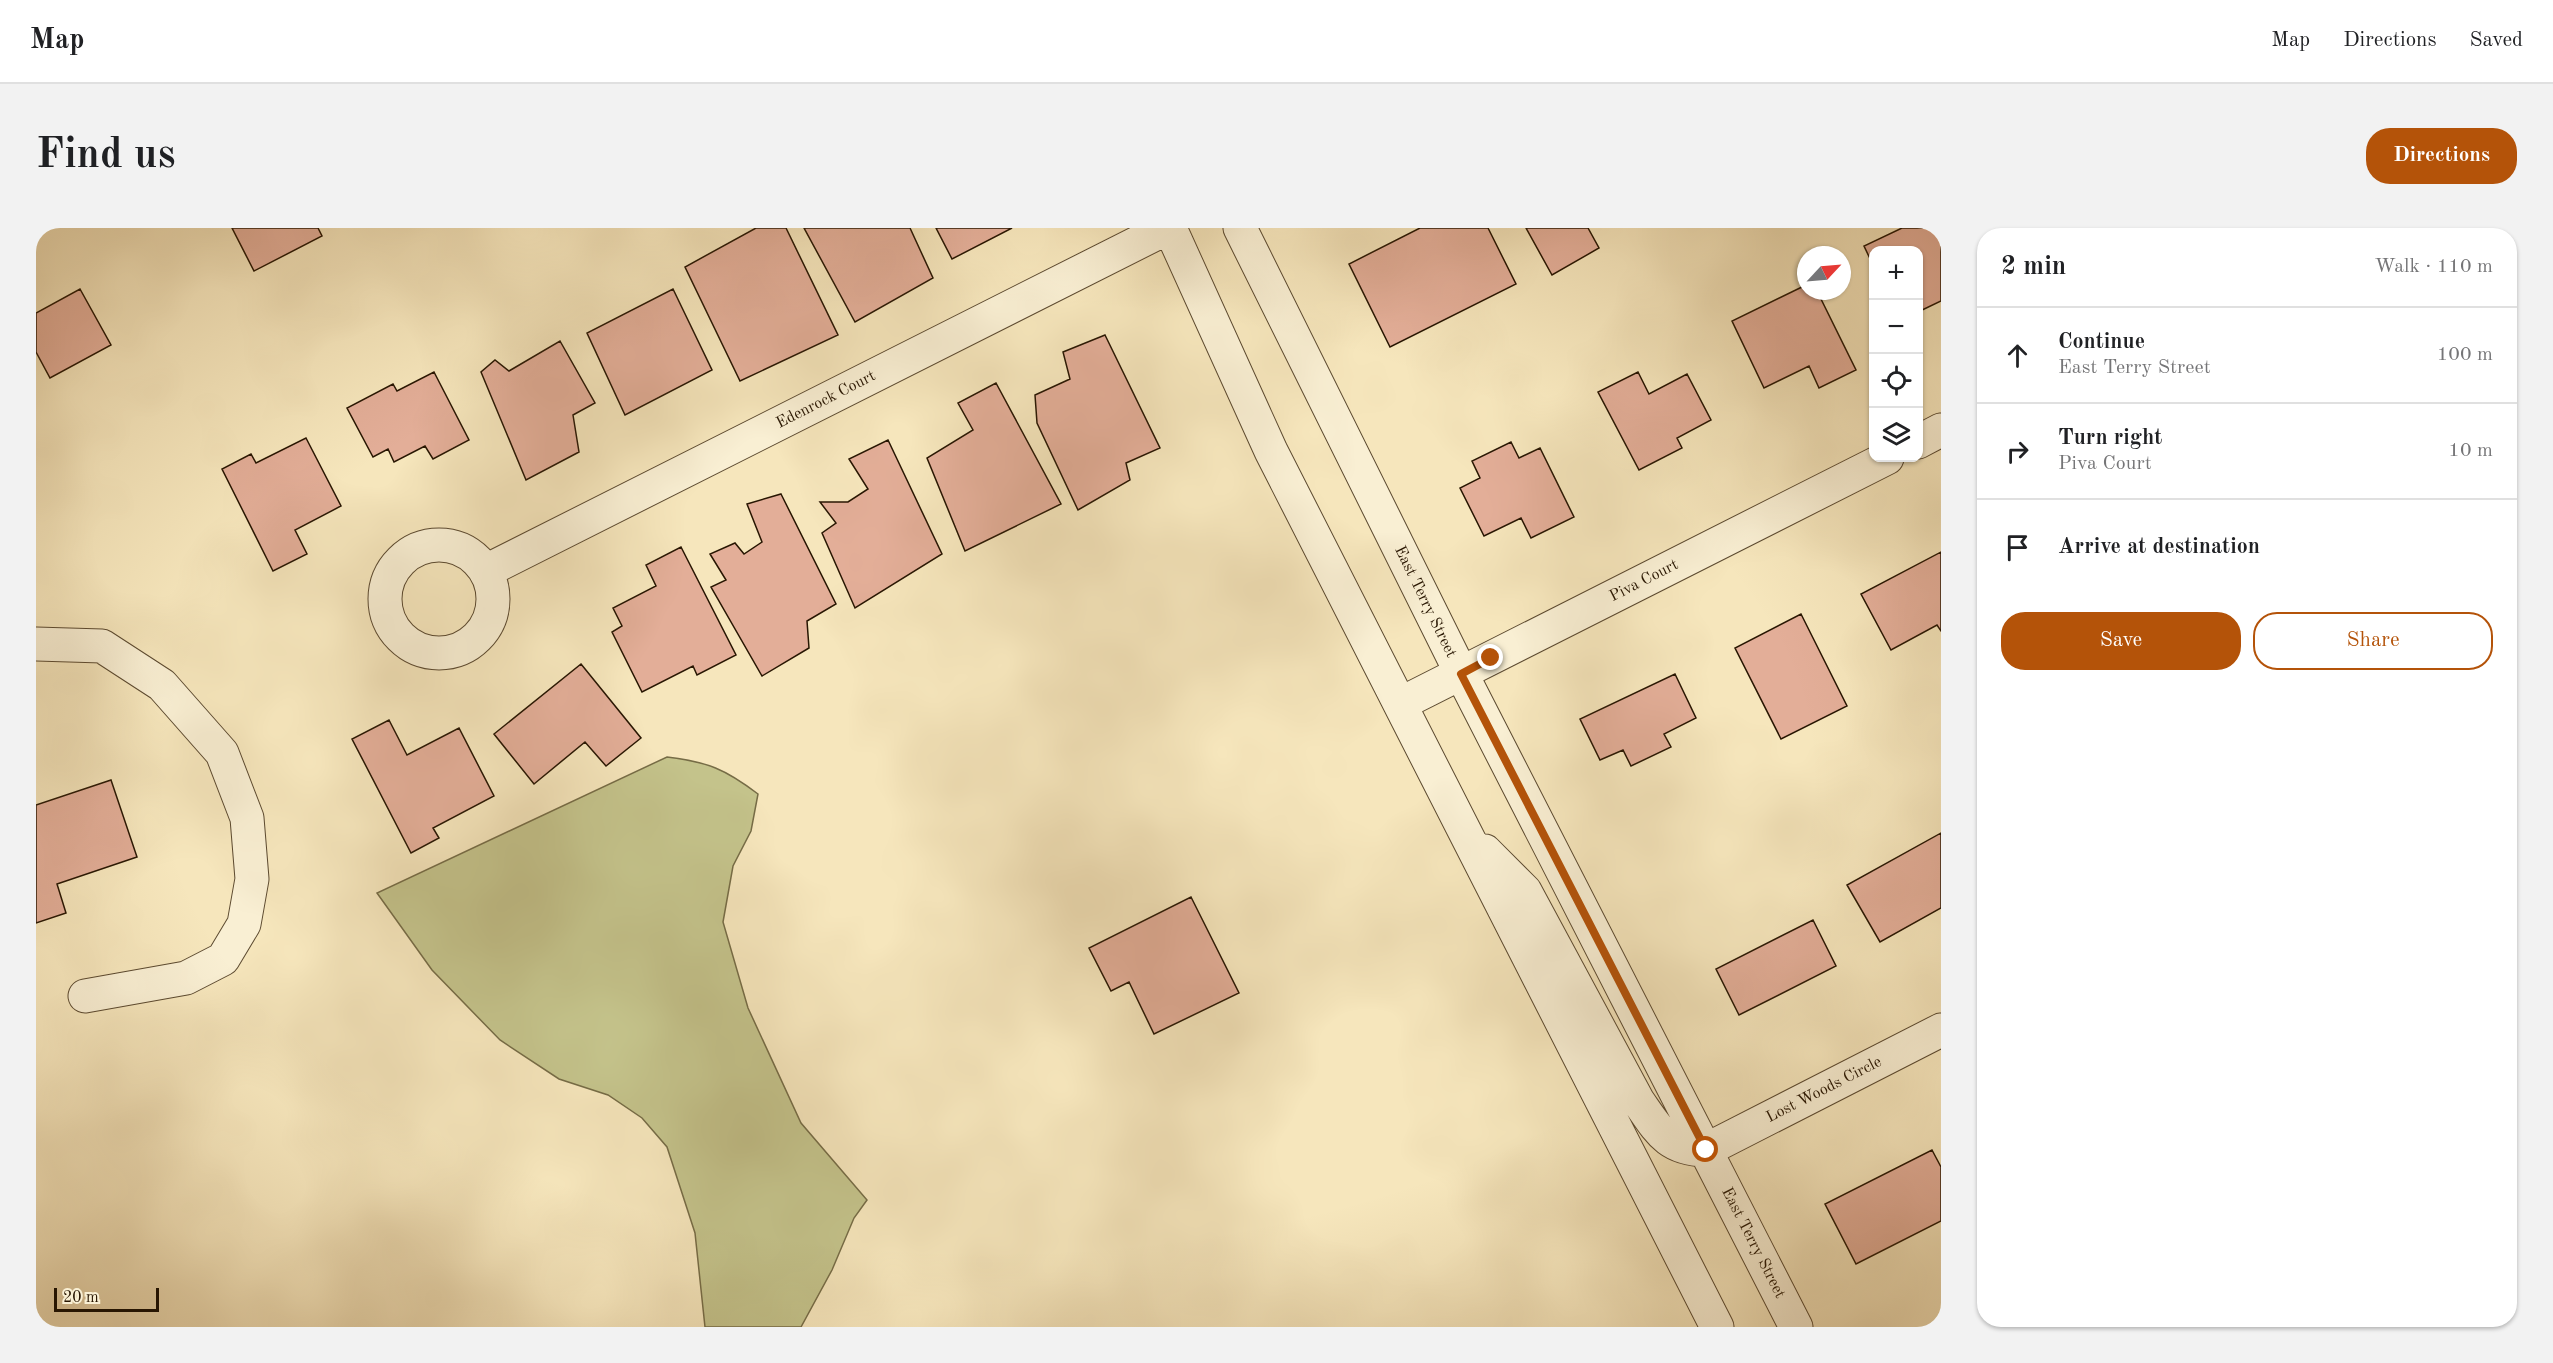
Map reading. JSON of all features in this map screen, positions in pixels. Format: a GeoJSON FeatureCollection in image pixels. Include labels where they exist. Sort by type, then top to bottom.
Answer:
{"type":"FeatureCollection","features":[{"type":"Feature","properties":{"kind":"street","name":"Edenrock Court"},"geometry":{"type":"LineString","coordinates":[[486,571],[1168,228]]}},
{"type":"Feature","properties":{"kind":"street"},"geometry":{"type":"LineString","coordinates":[[1168,228],[1272,451],[1717,1327]]}},
{"type":"Feature","properties":{"kind":"street","name":"East Terry Street"},"geometry":{"type":"LineString","coordinates":[[1239,228],[1461,674],[1796,1327]]}},
{"type":"Feature","properties":{"kind":"street"},"geometry":{"type":"LineString","coordinates":[[1923,439],[1941,430]]}},
{"type":"Feature","properties":{"kind":"street","name":"Piva Court"},"geometry":{"type":"LineString","coordinates":[[1400,704],[1879,462]]}},
{"type":"Feature","properties":{"kind":"street"},"geometry":{"type":"LineString","coordinates":[[36,644],[102,646],[162,685],[222,753],[247,818],[252,879],[244,924],[224,959],[186,978],[85,996]]}},
{"type":"Feature","properties":{"kind":"street"},"geometry":{"type":"LineString","coordinates":[[1465,831],[1525,891],[1612,1055],[1638,1101],[1659,1130],[1675,1145],[1688,1150],[1706,1150]]}},
{"type":"Feature","properties":{"kind":"street","name":"Lost Woods Circle"},"geometry":{"type":"LineString","coordinates":[[1706,1150],[1941,1030]]}},
{"type":"Feature","properties":{"kind":"shaded area"},"geometry":{"type":"Polygon","coordinates":[[[667,757],[694,761],[716,768],[736,778],[758,794],[751,831],[733,866],[723,922],[748,1008],[801,1123],[867,1200],[854,1218],[832,1270],[801,1327],[705,1327],[695,1233],[667,1147],[642,1118],[608,1095],[559,1079],[500,1040],[432,970],[377,893],[667,757]]]}},
{"type":"Feature","properties":{"kind":"building"},"geometry":{"type":"Polygon","coordinates":[[[232,228],[318,228],[322,236],[254,271],[232,228]]]}},
{"type":"Feature","properties":{"kind":"building"},"geometry":{"type":"Polygon","coordinates":[[[756,228],[786,228],[838,335],[740,381],[685,267],[756,228]]]}},
{"type":"Feature","properties":{"kind":"building"},"geometry":{"type":"Polygon","coordinates":[[[804,228],[910,228],[933,278],[855,322],[804,228]]]}},
{"type":"Feature","properties":{"kind":"building"},"geometry":{"type":"Polygon","coordinates":[[[936,228],[1012,228],[952,259],[936,228]]]}},
{"type":"Feature","properties":{"kind":"building"},"geometry":{"type":"Polygon","coordinates":[[[1420,228],[1488,228],[1516,284],[1390,347],[1349,264],[1420,228]]]}},
{"type":"Feature","properties":{"kind":"building"},"geometry":{"type":"Polygon","coordinates":[[[1526,228],[1588,228],[1599,248],[1552,275],[1526,228]]]}},
{"type":"Feature","properties":{"kind":"building"},"geometry":{"type":"Polygon","coordinates":[[[1902,228],[1941,228],[1941,301],[1923,310],[1923,246],[1869,246],[1869,256],[1864,246],[1902,228]]]}},
{"type":"Feature","properties":{"kind":"building"},"geometry":{"type":"Polygon","coordinates":[[[80,289],[111,345],[50,378],[36,352],[36,313],[80,289]]]}},
{"type":"Feature","properties":{"kind":"building"},"geometry":{"type":"Polygon","coordinates":[[[673,289],[712,370],[625,415],[587,333],[673,289]]]}},
{"type":"Feature","properties":{"kind":"building"},"geometry":{"type":"Polygon","coordinates":[[[1797,289],[1797,300],[1821,300],[1856,370],[1819,388],[1809,366],[1764,388],[1732,321],[1797,289]]]}},
{"type":"Feature","properties":{"kind":"building"},"geometry":{"type":"Polygon","coordinates":[[[1105,335],[1160,448],[1126,463],[1130,480],[1078,510],[1037,423],[1035,395],[1070,379],[1063,352],[1105,335]]]}},
{"type":"Feature","properties":{"kind":"building"},"geometry":{"type":"Polygon","coordinates":[[[560,341],[595,403],[573,415],[579,452],[526,480],[481,372],[495,360],[509,371],[560,341]]]}},
{"type":"Feature","properties":{"kind":"building"},"geometry":{"type":"Polygon","coordinates":[[[434,372],[469,440],[433,459],[425,446],[394,462],[388,449],[373,457],[347,408],[393,384],[397,391],[434,372]]]}},
{"type":"Feature","properties":{"kind":"building"},"geometry":{"type":"Polygon","coordinates":[[[1638,372],[1649,394],[1687,374],[1711,420],[1677,438],[1682,448],[1639,470],[1598,392],[1638,372]]]}},
{"type":"Feature","properties":{"kind":"building"},"geometry":{"type":"Polygon","coordinates":[[[996,383],[1061,504],[965,551],[927,458],[973,430],[958,403],[996,383]]]}},
{"type":"Feature","properties":{"kind":"building"},"geometry":{"type":"Polygon","coordinates":[[[306,438],[341,506],[295,530],[307,554],[273,571],[222,469],[251,454],[256,463],[306,438]]]}},
{"type":"Feature","properties":{"kind":"building"},"geometry":{"type":"Polygon","coordinates":[[[888,440],[942,554],[855,608],[822,533],[836,523],[820,502],[848,502],[868,489],[849,459],[888,440]]]}},
{"type":"Feature","properties":{"kind":"building"},"geometry":{"type":"Polygon","coordinates":[[[1511,442],[1519,458],[1540,448],[1574,517],[1531,538],[1521,518],[1484,536],[1460,488],[1480,478],[1472,461],[1511,442]]]}},
{"type":"Feature","properties":{"kind":"building"},"geometry":{"type":"Polygon","coordinates":[[[781,494],[836,604],[807,621],[809,648],[762,676],[711,587],[726,580],[710,554],[735,543],[744,554],[762,542],[747,504],[781,494]]]}},
{"type":"Feature","properties":{"kind":"building"},"geometry":{"type":"Polygon","coordinates":[[[681,547],[736,655],[697,675],[693,666],[642,692],[612,632],[622,626],[613,608],[656,586],[646,565],[681,547]]]}},
{"type":"Feature","properties":{"kind":"building"},"geometry":{"type":"Polygon","coordinates":[[[1941,552],[1941,631],[1937,625],[1891,650],[1861,594],[1941,552]]]}},
{"type":"Feature","properties":{"kind":"building"},"geometry":{"type":"Polygon","coordinates":[[[1801,614],[1847,706],[1781,739],[1735,648],[1801,614]]]}},
{"type":"Feature","properties":{"kind":"building"},"geometry":{"type":"Polygon","coordinates":[[[581,664],[641,738],[606,766],[585,742],[534,784],[494,734],[581,664]]]}},
{"type":"Feature","properties":{"kind":"building"},"geometry":{"type":"Polygon","coordinates":[[[1675,674],[1696,718],[1664,734],[1671,747],[1631,766],[1623,750],[1600,760],[1580,719],[1675,674]]]}},
{"type":"Feature","properties":{"kind":"building"},"geometry":{"type":"Polygon","coordinates":[[[389,720],[407,755],[459,728],[494,796],[433,828],[439,838],[411,853],[352,739],[389,720]]]}},
{"type":"Feature","properties":{"kind":"building"},"geometry":{"type":"Polygon","coordinates":[[[111,780],[137,857],[57,884],[66,913],[36,923],[36,805],[111,780]]]}},
{"type":"Feature","properties":{"kind":"building"},"geometry":{"type":"Polygon","coordinates":[[[1941,833],[1941,908],[1880,942],[1847,885],[1941,833]]]}},
{"type":"Feature","properties":{"kind":"building"},"geometry":{"type":"Polygon","coordinates":[[[1191,897],[1239,993],[1154,1034],[1129,982],[1111,991],[1089,948],[1191,897]]]}},
{"type":"Feature","properties":{"kind":"building"},"geometry":{"type":"Polygon","coordinates":[[[1813,920],[1836,966],[1739,1015],[1716,969],[1813,920]]]}},
{"type":"Feature","properties":{"kind":"building"},"geometry":{"type":"Polygon","coordinates":[[[1932,1150],[1941,1167],[1941,1221],[1856,1264],[1825,1204],[1932,1150]]]}},
{"type":"Feature","properties":{"kind":"route"},"geometry":{"type":"LineString","coordinates":[[1491,658],[1461,674],[1706,1150]]}}]}
